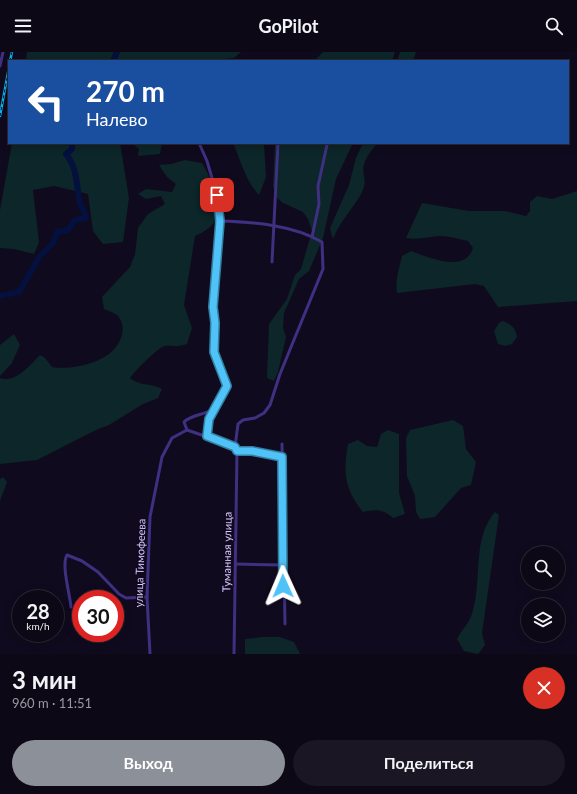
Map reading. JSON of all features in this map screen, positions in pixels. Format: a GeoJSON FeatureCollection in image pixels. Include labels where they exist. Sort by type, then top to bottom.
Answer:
{"type":"FeatureCollection","features":[{"type":"Feature","properties":{"kind":"street"},"geometry":{"type":"LineString","coordinates":[[0,66],[3,52]]}},
{"type":"Feature","properties":{"kind":"street"},"geometry":{"type":"LineString","coordinates":[[199,144],[207,161],[217,195],[220,221],[213,307],[215,323],[214,352],[227,386],[209,419],[207,436]]}},
{"type":"Feature","properties":{"kind":"street"},"geometry":{"type":"LineString","coordinates":[[272,262],[278,144]]}},
{"type":"Feature","properties":{"kind":"street"},"geometry":{"type":"LineString","coordinates":[[312,237],[319,204],[318,186],[327,145]]}},
{"type":"Feature","properties":{"kind":"street"},"geometry":{"type":"LineString","coordinates":[[220,221],[249,222],[274,226],[312,237],[322,242],[323,269],[280,374],[270,405],[264,413],[255,418],[243,420],[238,424],[235,447],[237,451],[252,451],[282,457]]}},
{"type":"Feature","properties":{"kind":"street"},"geometry":{"type":"LineString","coordinates":[[215,408],[207,414],[187,419],[184,422],[187,430],[235,447]]}},
{"type":"Feature","properties":{"kind":"street","name":"улица Тимофеева"},"geometry":{"type":"LineString","coordinates":[[150,654],[147,597],[150,517],[162,457],[169,442],[179,433],[187,430]]}},
{"type":"Feature","properties":{"kind":"street"},"geometry":{"type":"LineString","coordinates":[[282,444],[285,624]]}},
{"type":"Feature","properties":{"kind":"street","name":"Туманная улица"},"geometry":{"type":"LineString","coordinates":[[234,654],[237,451]]}},
{"type":"Feature","properties":{"kind":"street"},"geometry":{"type":"LineString","coordinates":[[71,607],[65,567],[65,558],[67,555],[82,561],[98,572],[119,594],[126,598],[147,597]]}},
{"type":"Feature","properties":{"kind":"street"},"geometry":{"type":"LineString","coordinates":[[236,564],[283,565]]}},
{"type":"Feature","properties":{"kind":"green space"},"geometry":{"type":"Polygon","coordinates":[[[27,52],[241,52],[234,58],[213,60],[26,60],[27,52]]]}},
{"type":"Feature","properties":{"kind":"green space"},"geometry":{"type":"Polygon","coordinates":[[[323,52],[395,52],[392,60],[315,60],[323,52]]]}},
{"type":"Feature","properties":{"kind":"green space"},"geometry":{"type":"Polygon","coordinates":[[[400,52],[416,52],[413,60],[397,60],[400,52]]]}},
{"type":"Feature","properties":{"kind":"green space"},"geometry":{"type":"Polygon","coordinates":[[[12,144],[120,144],[129,198],[123,242],[103,244],[93,231],[88,194],[54,186],[33,190],[39,242],[34,254],[14,249],[0,248],[0,210],[12,144]]]}},
{"type":"Feature","properties":{"kind":"green space"},"geometry":{"type":"Polygon","coordinates":[[[133,144],[162,144],[160,154],[138,156],[139,149],[133,144]]]}},
{"type":"Feature","properties":{"kind":"green space"},"geometry":{"type":"Polygon","coordinates":[[[233,144],[264,144],[266,177],[259,195],[247,177],[233,144]]]}},
{"type":"Feature","properties":{"kind":"green space"},"geometry":{"type":"Polygon","coordinates":[[[275,144],[353,144],[336,179],[323,238],[309,271],[299,279],[284,313],[283,328],[286,337],[278,372],[274,381],[267,378],[269,324],[287,299],[295,275],[301,269],[312,231],[308,219],[303,212],[283,203],[277,198],[273,186],[275,144]]]}},
{"type":"Feature","properties":{"kind":"green space"},"geometry":{"type":"Polygon","coordinates":[[[363,144],[377,144],[368,155],[364,164],[363,172],[365,181],[361,194],[339,227],[333,239],[330,228],[349,185],[356,158],[363,144]]]}},
{"type":"Feature","properties":{"kind":"green space"},"geometry":{"type":"Polygon","coordinates":[[[185,160],[202,163],[217,194],[219,204],[218,213],[215,222],[195,236],[184,305],[192,328],[187,344],[162,347],[157,350],[130,378],[134,381],[162,389],[158,398],[143,404],[109,425],[37,460],[0,464],[0,378],[6,379],[17,376],[40,355],[45,358],[52,367],[65,368],[94,362],[111,353],[121,338],[123,327],[118,316],[104,309],[102,297],[130,267],[135,254],[138,228],[148,214],[165,204],[161,196],[146,199],[138,194],[146,189],[172,192],[176,184],[167,177],[159,165],[171,164],[185,160]]]}},
{"type":"Feature","properties":{"kind":"green space"},"geometry":{"type":"Polygon","coordinates":[[[577,191],[577,301],[498,307],[484,286],[475,284],[397,293],[397,279],[402,256],[411,251],[436,260],[454,262],[469,256],[473,248],[468,241],[446,236],[415,239],[406,238],[422,203],[469,211],[505,211],[526,216],[530,211],[530,202],[537,196],[552,199],[577,191]]]}},
{"type":"Feature","properties":{"kind":"green space"},"geometry":{"type":"Polygon","coordinates":[[[503,321],[513,327],[517,337],[512,344],[505,346],[498,344],[494,331],[499,323],[503,321]]]}},
{"type":"Feature","properties":{"kind":"green space"},"geometry":{"type":"Polygon","coordinates":[[[14,334],[20,345],[12,363],[0,376],[0,345],[14,334]]]}},
{"type":"Feature","properties":{"kind":"green space"},"geometry":{"type":"Polygon","coordinates":[[[453,420],[463,426],[466,449],[476,462],[471,485],[461,488],[435,517],[420,519],[416,512],[415,496],[407,476],[406,438],[410,430],[453,420]]]}},
{"type":"Feature","properties":{"kind":"green space"},"geometry":{"type":"Polygon","coordinates":[[[388,430],[399,434],[399,493],[405,514],[393,518],[379,510],[363,512],[352,496],[346,480],[348,444],[358,440],[367,446],[377,447],[381,434],[388,430]]]}},
{"type":"Feature","properties":{"kind":"green space"},"geometry":{"type":"Polygon","coordinates":[[[3,477],[7,482],[0,501],[0,479],[3,477]]]}},
{"type":"Feature","properties":{"kind":"green space"},"geometry":{"type":"Polygon","coordinates":[[[495,512],[499,515],[482,633],[485,645],[478,654],[464,651],[457,639],[472,615],[476,598],[480,546],[488,522],[495,512]]]}},
{"type":"Feature","properties":{"kind":"green space"},"geometry":{"type":"Polygon","coordinates":[[[280,637],[294,642],[300,654],[245,654],[245,639],[280,637]]]}},
{"type":"Feature","properties":{"kind":"waterway"},"geometry":{"type":"LineString","coordinates":[[113,60],[117,52]]}},
{"type":"Feature","properties":{"kind":"waterway"},"geometry":{"type":"LineString","coordinates":[[0,296],[19,292],[40,256],[53,243],[57,232],[68,230],[75,220],[86,218],[80,203],[75,171],[66,154],[72,149],[72,144]]}},
{"type":"Feature","properties":{"kind":"railway"},"geometry":{"type":"LineString","coordinates":[[10,60],[12,52]]}},
{"type":"Feature","properties":{"kind":"railway"},"geometry":{"type":"LineString","coordinates":[[0,116],[8,72]]}},
{"type":"Feature","properties":{"kind":"route"},"geometry":{"type":"LineString","coordinates":[[217,195],[220,221],[213,307],[215,323],[214,352],[218,366],[227,386],[209,419],[207,436],[216,441],[235,447],[237,451],[252,451],[282,457],[283,586]]}}]}
